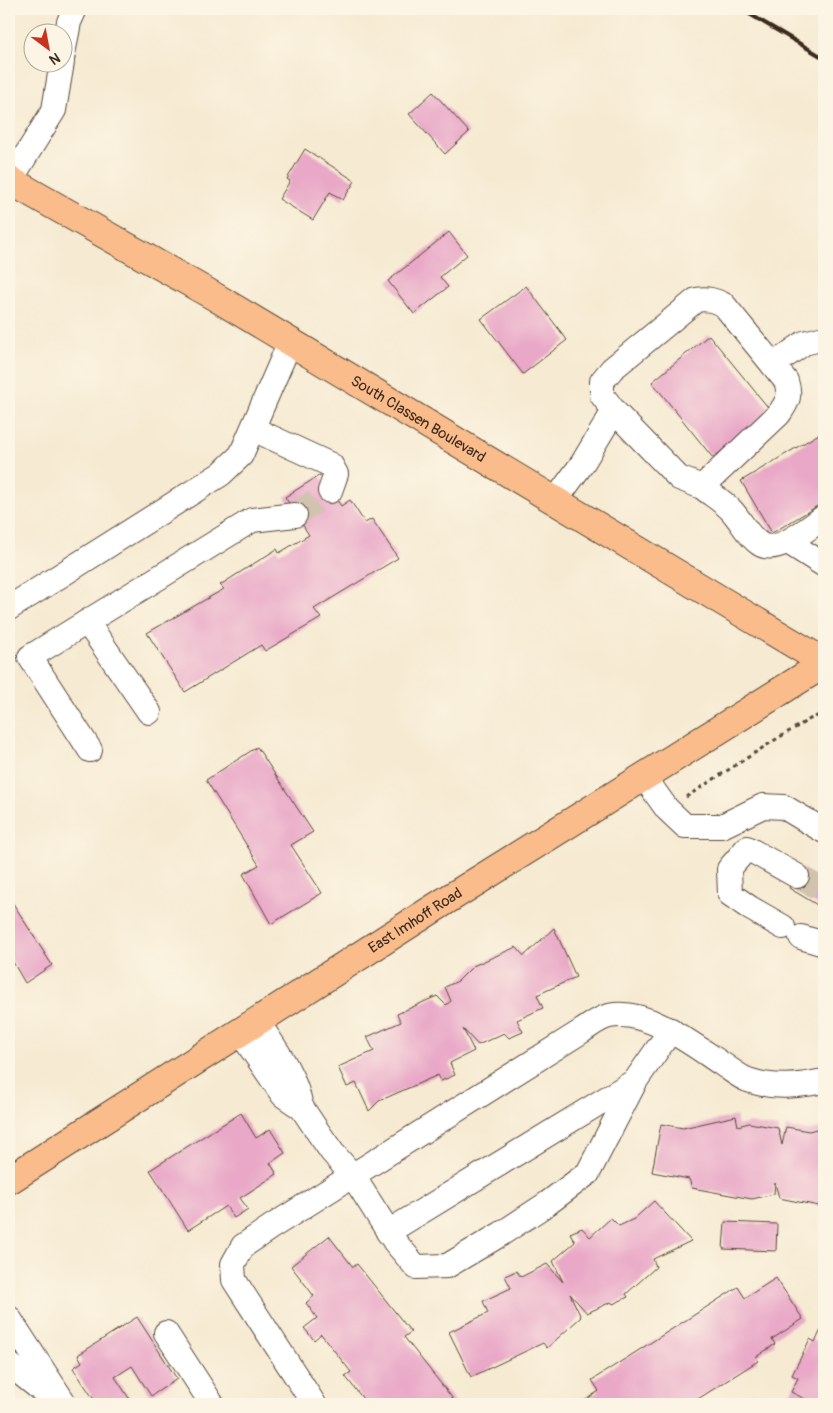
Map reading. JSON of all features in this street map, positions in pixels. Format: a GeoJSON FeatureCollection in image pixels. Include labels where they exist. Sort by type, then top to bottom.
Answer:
{"type":"FeatureCollection","features":[{"type":"Feature","properties":{"kind":"main road","name":"South Classen Boulevard"},"geometry":{"type":"LineString","coordinates":[[9,180],[212,295],[824,663]]}},
{"type":"Feature","properties":{"kind":"main road","name":"East Imhoff Road"},"geometry":{"type":"LineString","coordinates":[[9,1180],[248,1026],[824,663]]}},
{"type":"Feature","properties":{"kind":"street"},"geometry":{"type":"LineString","coordinates":[[69,22],[75,9]]}},
{"type":"Feature","properties":{"kind":"street"},"geometry":{"type":"LineString","coordinates":[[9,180],[54,110],[60,72]]}},
{"type":"Feature","properties":{"kind":"street"},"geometry":{"type":"LineString","coordinates":[[702,487],[779,414],[790,392],[786,381],[724,305],[704,298],[696,300],[612,369],[602,381],[602,395],[679,478],[702,487],[732,510],[746,531],[761,545],[771,547],[788,542],[824,517]]}},
{"type":"Feature","properties":{"kind":"street"},"geometry":{"type":"LineString","coordinates":[[773,365],[804,343],[824,338]]}},
{"type":"Feature","properties":{"kind":"street"},"geometry":{"type":"LineString","coordinates":[[9,608],[222,474],[241,455],[290,342]]}},
{"type":"Feature","properties":{"kind":"street"},"geometry":{"type":"LineString","coordinates":[[555,500],[582,464],[614,410]]}},
{"type":"Feature","properties":{"kind":"street"},"geometry":{"type":"LineString","coordinates":[[252,429],[331,466],[336,474],[330,491]]}},
{"type":"Feature","properties":{"kind":"street"},"geometry":{"type":"LineString","coordinates":[[90,750],[30,657],[252,520],[295,515]]}},
{"type":"Feature","properties":{"kind":"street"},"geometry":{"type":"LineString","coordinates":[[788,542],[824,566]]}},
{"type":"Feature","properties":{"kind":"street"},"geometry":{"type":"LineString","coordinates":[[87,622],[148,712]]}},
{"type":"Feature","properties":{"kind":"street"},"geometry":{"type":"LineString","coordinates":[[644,777],[666,809],[685,826],[722,826],[764,806],[784,806],[824,831]]}},
{"type":"Feature","properties":{"kind":"street"},"geometry":{"type":"LineString","coordinates":[[797,876],[747,848],[729,869],[730,894],[792,932],[824,944]]}},
{"type":"Feature","properties":{"kind":"street"},"geometry":{"type":"LineString","coordinates":[[314,1404],[234,1280],[233,1264],[243,1246],[573,1036],[606,1016],[623,1014],[639,1017],[671,1030],[747,1080],[774,1086],[824,1082]]}},
{"type":"Feature","properties":{"kind":"street"},"geometry":{"type":"LineString","coordinates":[[248,1026],[285,1064],[298,1093],[301,1107],[332,1152],[353,1176],[395,1242],[416,1267],[447,1266],[501,1234],[548,1203],[588,1173],[636,1080],[671,1030]]}},
{"type":"Feature","properties":{"kind":"street"},"geometry":{"type":"LineString","coordinates":[[388,1232],[636,1080]]}},
{"type":"Feature","properties":{"kind":"street"},"geometry":{"type":"LineString","coordinates":[[9,1318],[64,1404]]}},
{"type":"Feature","properties":{"kind":"street"},"geometry":{"type":"LineString","coordinates":[[166,1333],[212,1404]]}},
{"type":"Feature","properties":{"kind":"street"},"geometry":{"type":"LineString","coordinates":[[9,1364],[49,1396],[64,1404]]}},
{"type":"Feature","properties":{"kind":"path"},"geometry":{"type":"LineString","coordinates":[[666,809],[810,718],[824,713]]}},
{"type":"Feature","properties":{"kind":"building"},"geometry":{"type":"Polygon","coordinates":[[[433,92],[469,132],[445,154],[409,114],[433,92]]]}},
{"type":"Feature","properties":{"kind":"building"},"geometry":{"type":"Polygon","coordinates":[[[305,149],[355,181],[343,200],[330,192],[313,220],[279,199],[290,181],[287,179],[305,149]]]}},
{"type":"Feature","properties":{"kind":"building"},"geometry":{"type":"Polygon","coordinates":[[[449,232],[467,255],[440,277],[448,287],[414,314],[388,281],[449,232]]]}},
{"type":"Feature","properties":{"kind":"building"},"geometry":{"type":"Polygon","coordinates":[[[526,286],[567,340],[523,374],[481,319],[526,286]]]}},
{"type":"Feature","properties":{"kind":"building"},"geometry":{"type":"Polygon","coordinates":[[[709,335],[771,411],[713,458],[652,382],[709,335]]]}},
{"type":"Feature","properties":{"kind":"building"},"geometry":{"type":"Polygon","coordinates":[[[824,431],[824,502],[772,533],[741,481],[824,431]]]}},
{"type":"Feature","properties":{"kind":"building"},"geometry":{"type":"Polygon","coordinates":[[[320,475],[341,506],[350,500],[365,523],[372,519],[398,558],[314,609],[321,618],[265,651],[261,645],[185,692],[147,633],[224,589],[220,585],[277,549],[279,553],[309,535],[285,497],[320,475]]]}},
{"type":"Feature","properties":{"kind":"building"},"geometry":{"type":"Polygon","coordinates":[[[257,747],[313,832],[291,845],[322,893],[271,924],[243,874],[259,865],[206,780],[257,747]]]}},
{"type":"Feature","properties":{"kind":"building"},"geometry":{"type":"Polygon","coordinates":[[[801,868],[824,881],[824,909],[789,888],[801,868]]]}},
{"type":"Feature","properties":{"kind":"building"},"geometry":{"type":"Polygon","coordinates":[[[9,897],[52,965],[25,983],[9,955],[9,897]]]}},
{"type":"Feature","properties":{"kind":"building"},"geometry":{"type":"Polygon","coordinates":[[[554,928],[576,977],[537,995],[543,1008],[517,1020],[523,1032],[509,1038],[504,1033],[478,1045],[463,1029],[474,1051],[450,1063],[455,1075],[441,1081],[438,1075],[379,1101],[369,1111],[356,1083],[347,1087],[338,1067],[374,1051],[367,1037],[401,1022],[397,1014],[437,996],[446,1005],[451,1001],[445,987],[458,981],[473,966],[516,947],[524,956],[554,928]]]}},
{"type":"Feature","properties":{"kind":"building"},"geometry":{"type":"Polygon","coordinates":[[[241,1113],[256,1138],[270,1129],[285,1153],[270,1163],[277,1174],[240,1198],[248,1209],[234,1218],[226,1206],[188,1230],[150,1170],[241,1113]]]}},
{"type":"Feature","properties":{"kind":"building"},"geometry":{"type":"Polygon","coordinates":[[[736,1116],[738,1126],[749,1123],[778,1128],[782,1145],[786,1127],[809,1131],[824,1127],[824,1207],[779,1198],[775,1183],[774,1194],[752,1199],[692,1188],[689,1179],[652,1172],[661,1124],[683,1128],[736,1116]]]}},
{"type":"Feature","properties":{"kind":"building"},"geometry":{"type":"Polygon","coordinates":[[[654,1201],[691,1241],[653,1259],[656,1267],[626,1294],[628,1297],[613,1304],[611,1302],[587,1313],[570,1294],[581,1317],[547,1348],[543,1343],[471,1377],[449,1332],[488,1313],[483,1301],[511,1288],[505,1276],[516,1271],[521,1277],[547,1264],[563,1282],[553,1261],[575,1242],[570,1233],[582,1228],[590,1237],[611,1218],[619,1226],[634,1219],[654,1201]]]}},
{"type":"Feature","properties":{"kind":"building"},"geometry":{"type":"Polygon","coordinates":[[[725,1222],[777,1224],[776,1251],[723,1249],[725,1222]]]}},
{"type":"Feature","properties":{"kind":"building"},"geometry":{"type":"Polygon","coordinates":[[[329,1236],[353,1267],[357,1264],[411,1332],[404,1337],[457,1404],[367,1404],[345,1376],[351,1372],[321,1334],[314,1340],[304,1328],[317,1318],[306,1303],[314,1296],[291,1266],[329,1236]]]}},
{"type":"Feature","properties":{"kind":"building"},"geometry":{"type":"Polygon","coordinates":[[[776,1278],[803,1319],[772,1339],[775,1344],[756,1357],[758,1361],[690,1404],[579,1404],[599,1391],[592,1380],[738,1287],[745,1298],[776,1278]]]}},
{"type":"Feature","properties":{"kind":"building"},"geometry":{"type":"Polygon","coordinates":[[[137,1317],[177,1379],[151,1396],[132,1366],[115,1377],[133,1404],[97,1404],[73,1368],[82,1362],[78,1355],[137,1317]]]}},
{"type":"Feature","properties":{"kind":"building"},"geometry":{"type":"Polygon","coordinates":[[[821,1330],[824,1332],[824,1404],[815,1404],[791,1392],[798,1378],[792,1375],[810,1339],[815,1342],[821,1330]]]}},
{"type":"Feature","properties":{"kind":"tunnel"},"geometry":{"type":"LineString","coordinates":[[295,515],[330,491]]}},
{"type":"Feature","properties":{"kind":"tunnel"},"geometry":{"type":"LineString","coordinates":[[797,876],[824,891]]}},
{"type":"Feature","properties":{"kind":"railway"},"geometry":{"type":"LineString","coordinates":[[741,9],[824,58]]}}]}
